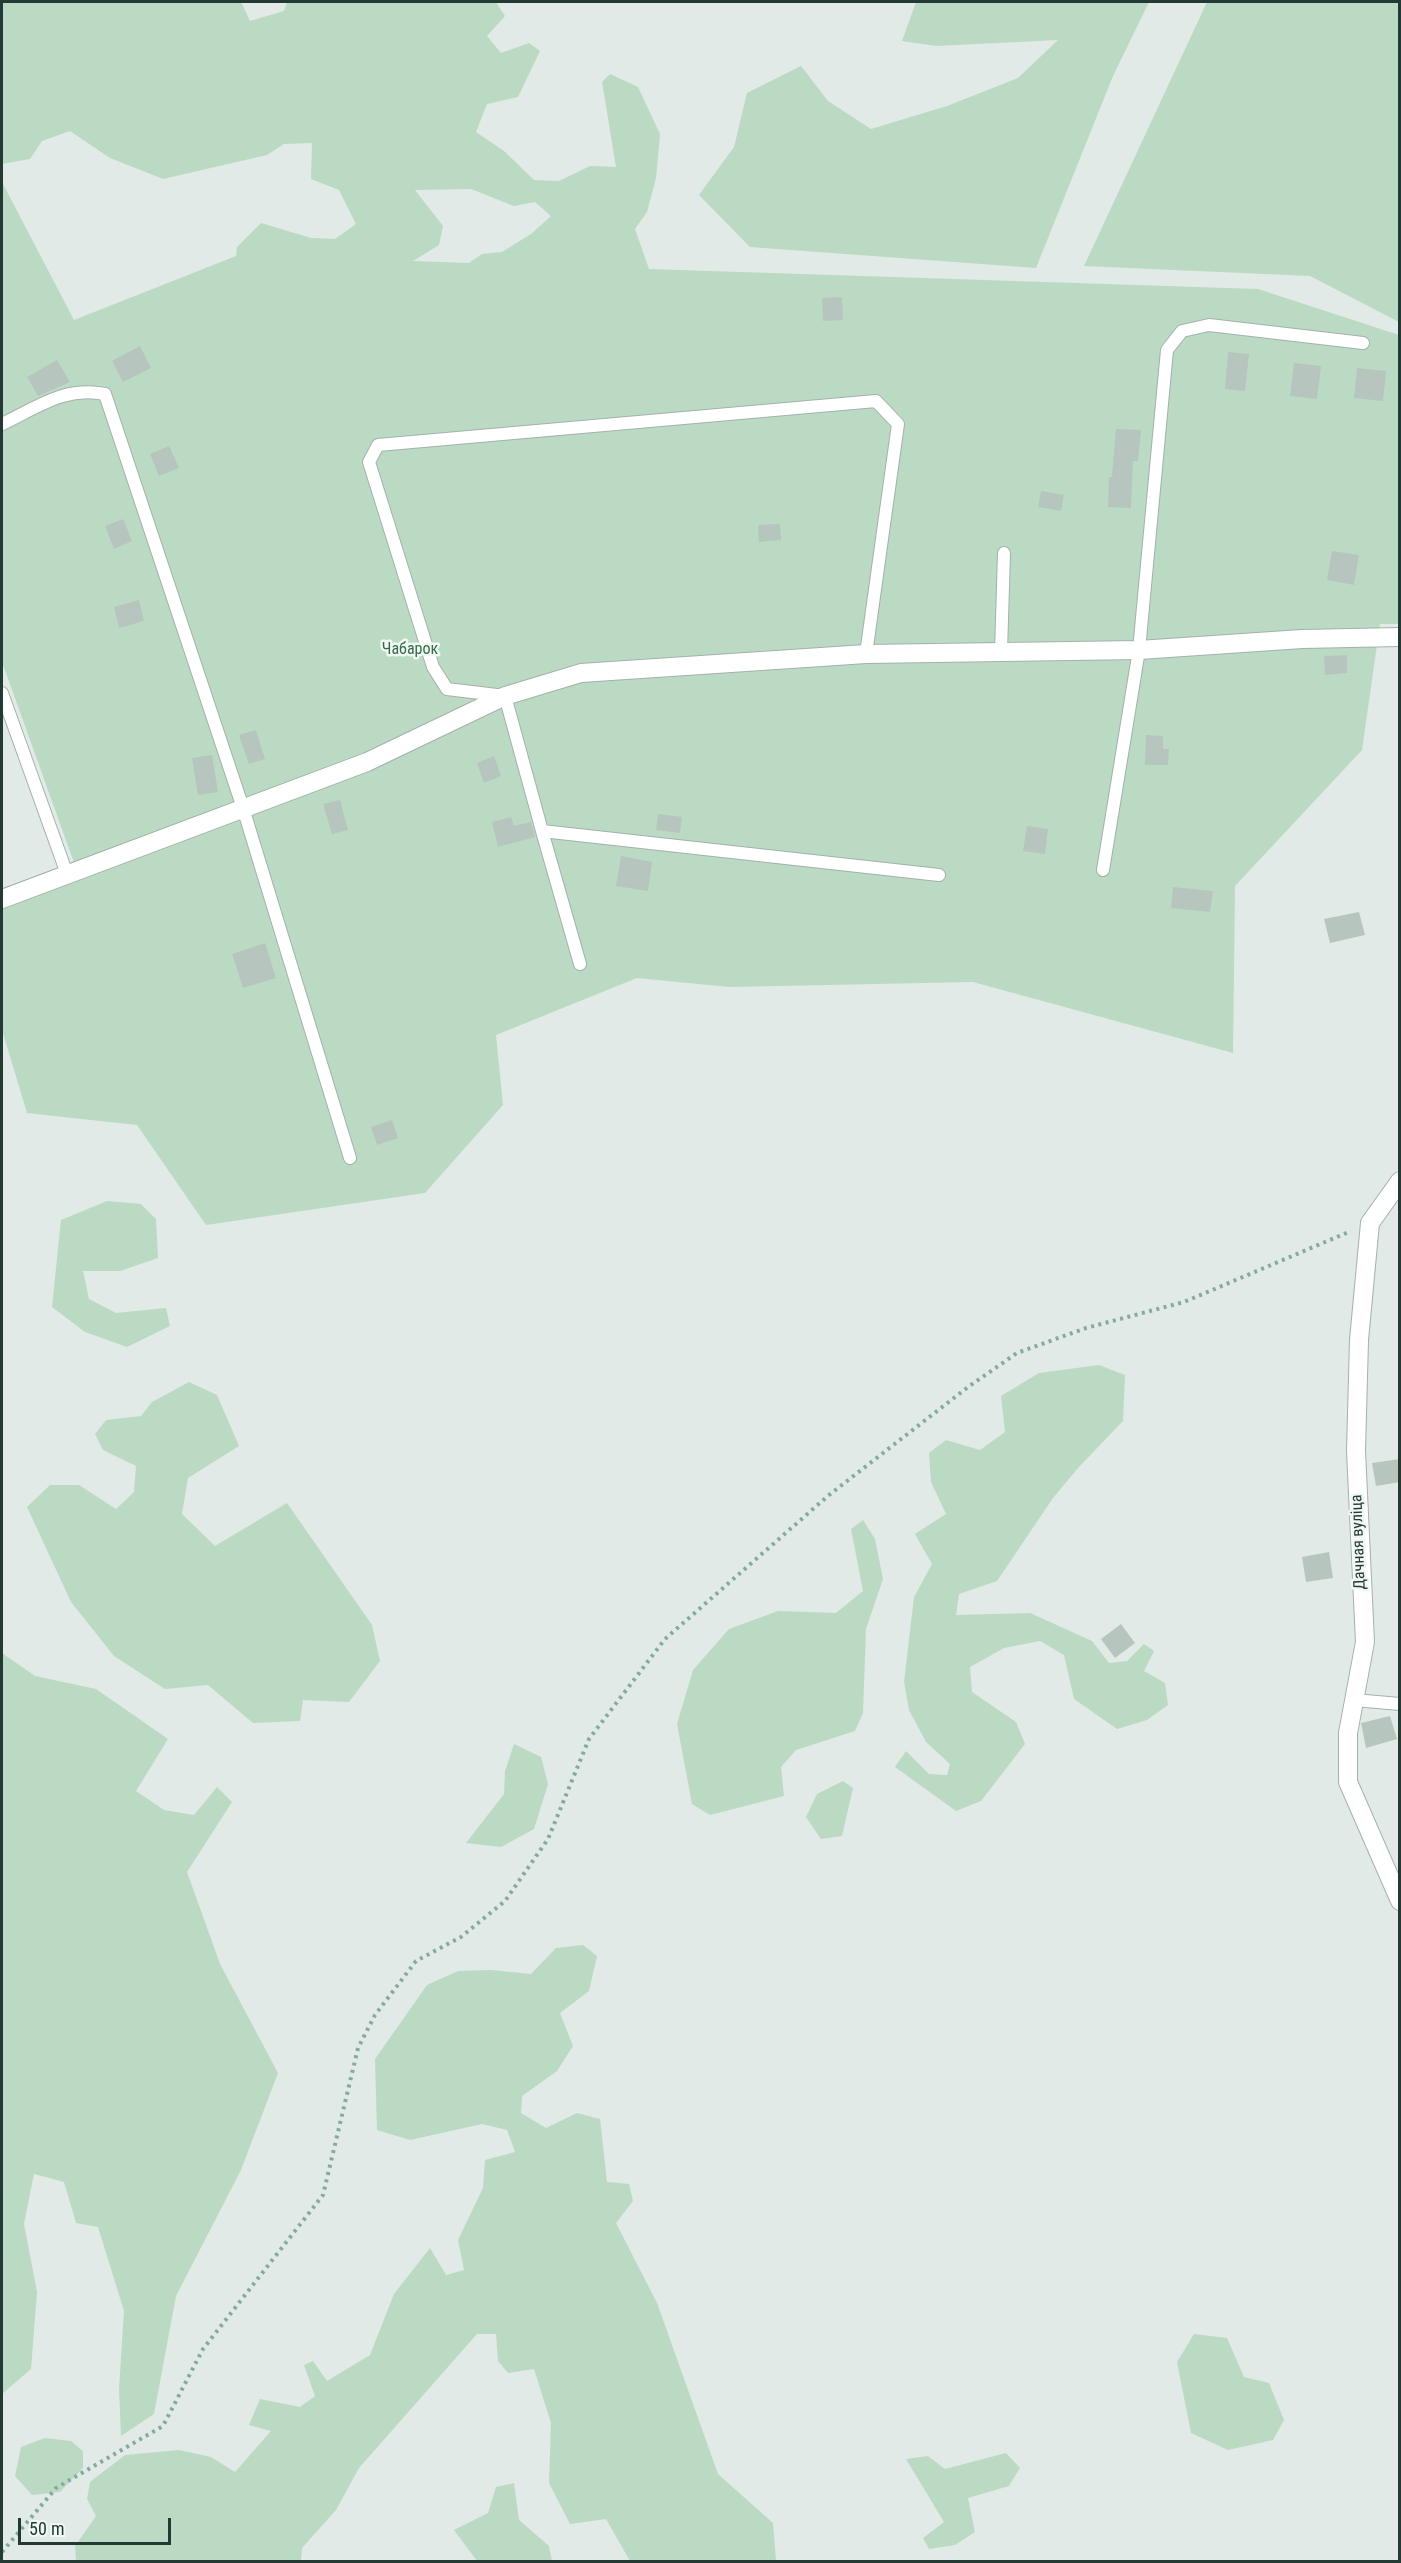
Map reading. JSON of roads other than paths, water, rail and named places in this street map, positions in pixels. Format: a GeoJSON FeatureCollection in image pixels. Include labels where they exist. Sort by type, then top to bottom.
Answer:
{"type":"FeatureCollection","features":[{"type":"Feature","properties":{"kind":"street"},"geometry":{"type":"LineString","coordinates":[[2,899],[367,762],[505,696],[582,673],[866,654],[1139,650],[1302,639],[1400,637]]}},
{"type":"Feature","properties":{"kind":"street","name":"Дачная вуліца"},"geometry":{"type":"LineString","coordinates":[[1400,1181],[1370,1223],[1359,1340],[1356,1451],[1365,1642],[1348,1733],[1348,1782],[1400,1900]]}},
{"type":"Feature","properties":{"kind":"lane"},"geometry":{"type":"LineString","coordinates":[[1103,870],[1139,650],[1167,350],[1182,331],[1209,325],[1364,343]]}},
{"type":"Feature","properties":{"kind":"lane"},"geometry":{"type":"LineString","coordinates":[[2,424],[67,393],[89,391],[105,394],[243,808],[350,1158]]}},
{"type":"Feature","properties":{"kind":"lane"},"geometry":{"type":"LineString","coordinates":[[580,964],[505,696],[447,689],[433,668],[369,462],[378,445],[876,401],[898,424],[866,654]]}},
{"type":"Feature","properties":{"kind":"lane"},"geometry":{"type":"LineString","coordinates":[[1000,652],[1004,553]]}},
{"type":"Feature","properties":{"kind":"lane"},"geometry":{"type":"LineString","coordinates":[[2,693],[67,874]]}},
{"type":"Feature","properties":{"kind":"lane"},"geometry":{"type":"LineString","coordinates":[[542,831],[939,874]]}},
{"type":"Feature","properties":{"kind":"lane"},"geometry":{"type":"LineString","coordinates":[[1354,1700],[1400,1704]]}},
{"type":"Feature","properties":{"kind":"park label","name":"Чабарок"},"geometry":{"type":"Point","coordinates":[410,650]}}]}
